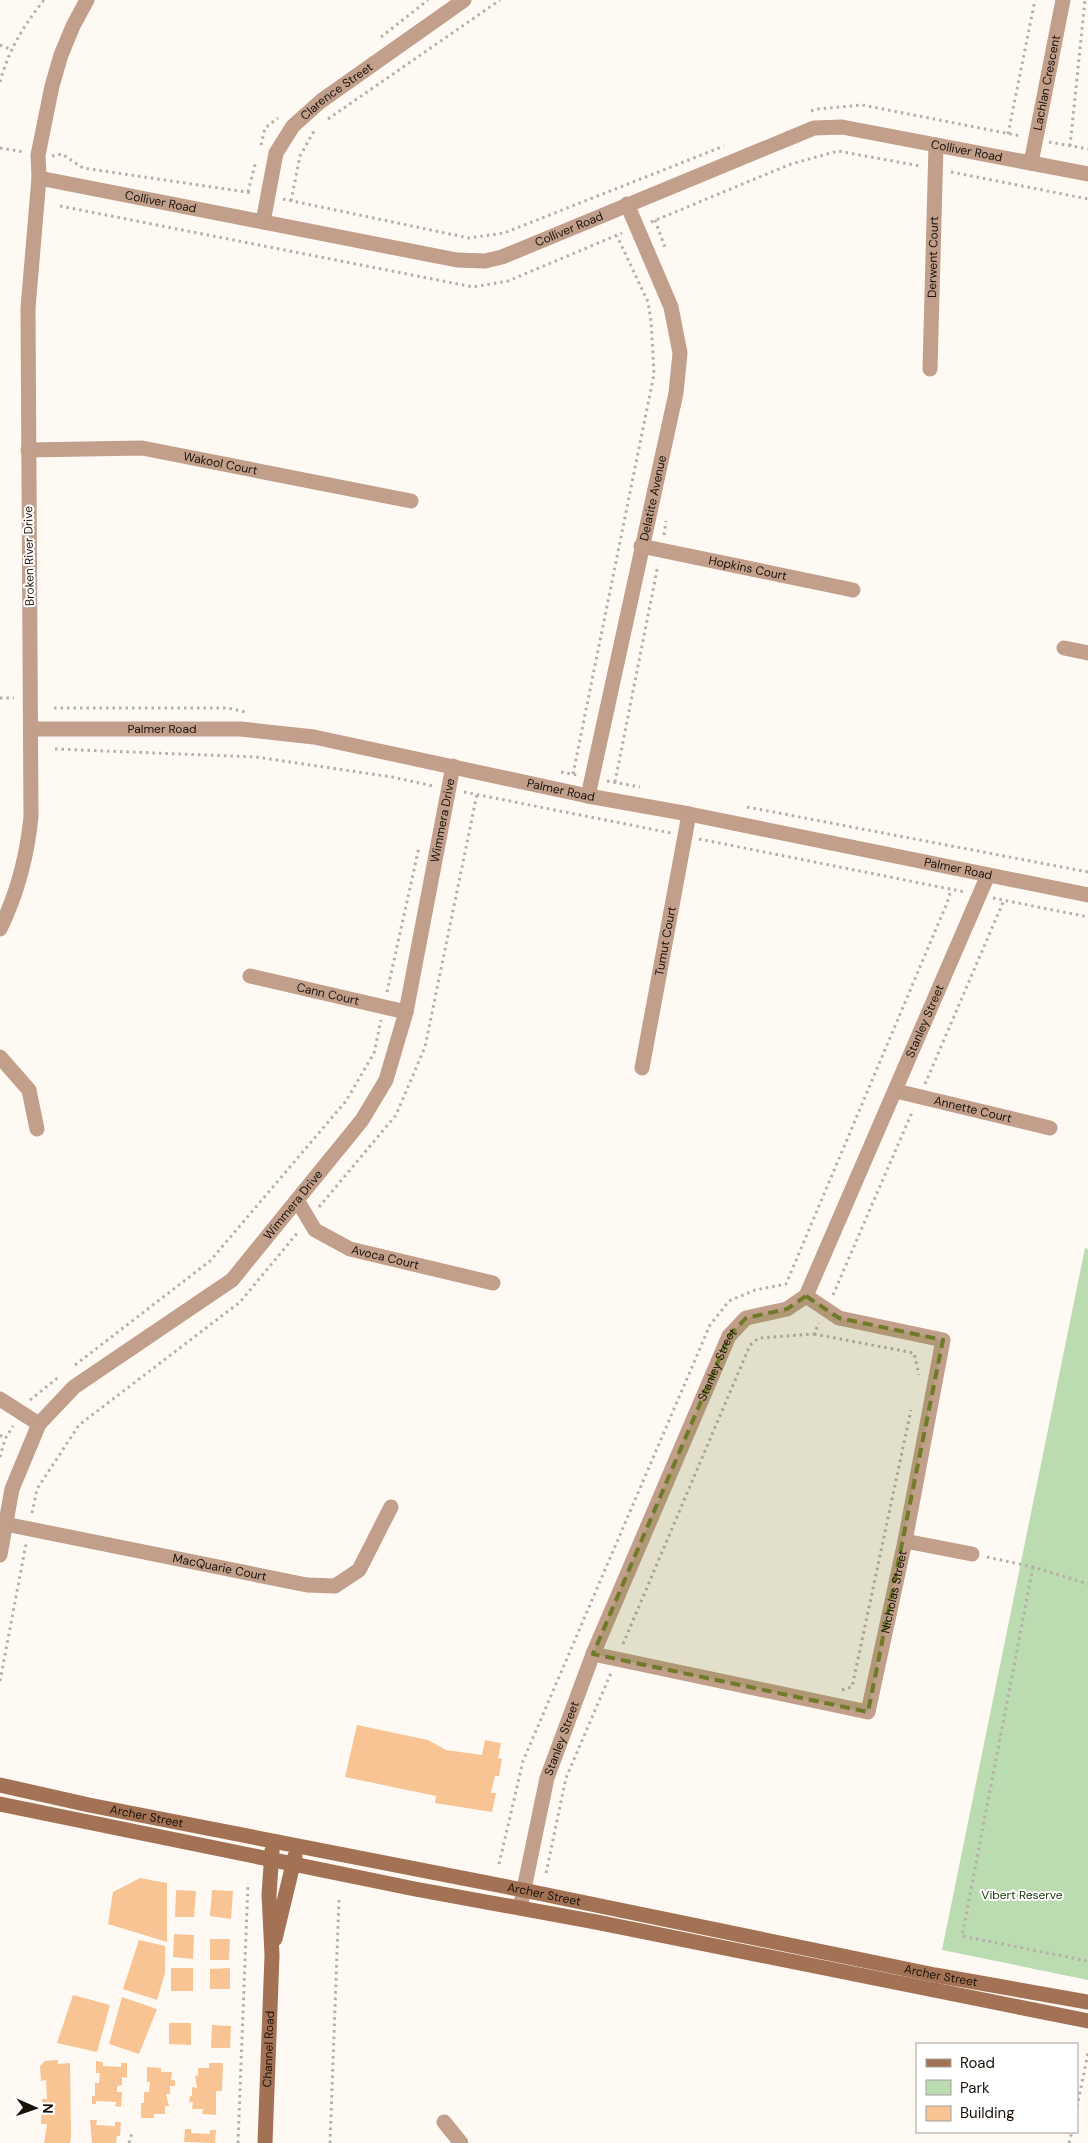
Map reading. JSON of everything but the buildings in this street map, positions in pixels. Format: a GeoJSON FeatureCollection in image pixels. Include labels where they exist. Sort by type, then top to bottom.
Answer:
{"type":"FeatureCollection","features":[{"type":"Feature","properties":{"kind":"main road","name":"Archer Street"},"geometry":{"type":"LineString","coordinates":[[0,1785],[89,1805],[523,1890],[824,1952],[995,1986],[1088,2002]]}},
{"type":"Feature","properties":{"kind":"main road","name":"Archer Street"},"geometry":{"type":"LineString","coordinates":[[0,1804],[294,1865],[1088,2021]]}},
{"type":"Feature","properties":{"kind":"main road"},"geometry":{"type":"LineString","coordinates":[[85,1821],[89,1805]]}},
{"type":"Feature","properties":{"kind":"main road","name":"Channel Road"},"geometry":{"type":"LineString","coordinates":[[265,2143],[272,1955],[269,1895],[270,1860],[274,1842]]}},
{"type":"Feature","properties":{"kind":"main road","name":"Channel Road"},"geometry":{"type":"LineString","coordinates":[[272,1955],[297,1846]]}},
{"type":"Feature","properties":{"kind":"main road"},"geometry":{"type":"LineString","coordinates":[[415,1889],[418,1870]]}},
{"type":"Feature","properties":{"kind":"main road"},"geometry":{"type":"LineString","coordinates":[[654,1935],[658,1917]]}},
{"type":"Feature","properties":{"kind":"main road"},"geometry":{"type":"LineString","coordinates":[[821,1968],[824,1952]]}},
{"type":"Feature","properties":{"kind":"main road"},"geometry":{"type":"LineString","coordinates":[[992,2003],[995,1986]]}},
{"type":"Feature","properties":{"kind":"street","name":"Broken River Drive"},"geometry":{"type":"LineString","coordinates":[[0,929],[11,907],[21,877],[28,848],[31,817],[28,308],[39,178],[46,156],[52,86],[73,26],[87,0]]}},
{"type":"Feature","properties":{"kind":"street","name":"Clarence Street"},"geometry":{"type":"LineString","coordinates":[[264,222],[276,153],[293,126],[321,101],[464,0]]}},
{"type":"Feature","properties":{"kind":"street","name":"Lachlan Crescent"},"geometry":{"type":"LineString","coordinates":[[1031,163],[1063,0]]}},
{"type":"Feature","properties":{"kind":"street","name":"Colliver Road"},"geometry":{"type":"LineString","coordinates":[[39,178],[457,260],[475,261],[502,257],[814,128],[842,127],[1088,174]]}},
{"type":"Feature","properties":{"kind":"street","name":"Derwent Court"},"geometry":{"type":"LineString","coordinates":[[930,369],[936,145]]}},
{"type":"Feature","properties":{"kind":"street","name":"Delatite Avenue"},"geometry":{"type":"LineString","coordinates":[[588,796],[641,546],[676,393],[680,353],[671,307],[627,204]]}},
{"type":"Feature","properties":{"kind":"street","name":"Wakool Court"},"geometry":{"type":"LineString","coordinates":[[28,450],[142,448],[411,501]]}},
{"type":"Feature","properties":{"kind":"street","name":"Hopkins Court"},"geometry":{"type":"LineString","coordinates":[[641,546],[853,590]]}},
{"type":"Feature","properties":{"kind":"street"},"geometry":{"type":"LineString","coordinates":[[1064,648],[1088,653]]}},
{"type":"Feature","properties":{"kind":"street","name":"Palmer Road"},"geometry":{"type":"LineString","coordinates":[[31,729],[241,729],[314,737],[588,796],[689,814],[988,875],[1087,891]]}},
{"type":"Feature","properties":{"kind":"street","name":"Wimmera Drive"},"geometry":{"type":"LineString","coordinates":[[0,1555],[12,1489],[40,1424],[74,1387],[232,1280],[362,1120],[386,1080],[406,1012],[453,766]]}},
{"type":"Feature","properties":{"kind":"street","name":"Tumut Court"},"geometry":{"type":"LineString","coordinates":[[642,1068],[689,814]]}},
{"type":"Feature","properties":{"kind":"street","name":"Stanley Street"},"geometry":{"type":"LineString","coordinates":[[520,1908],[546,1778],[593,1654],[729,1336],[746,1318],[788,1309],[806,1296],[988,875]]}},
{"type":"Feature","properties":{"kind":"street","name":"Cann Court"},"geometry":{"type":"LineString","coordinates":[[250,976],[406,1012]]}},
{"type":"Feature","properties":{"kind":"street"},"geometry":{"type":"LineString","coordinates":[[0,1057],[28,1090],[37,1129]]}},
{"type":"Feature","properties":{"kind":"street","name":"Annette Court"},"geometry":{"type":"LineString","coordinates":[[896,1091],[1050,1128]]}},
{"type":"Feature","properties":{"kind":"street","name":"Avoca Court"},"geometry":{"type":"LineString","coordinates":[[297,1200],[315,1230],[350,1249],[493,1283]]}},
{"type":"Feature","properties":{"kind":"street","name":"Nicholas Street"},"geometry":{"type":"LineString","coordinates":[[593,1654],[868,1712],[905,1541],[943,1340],[839,1318],[806,1296]]}},
{"type":"Feature","properties":{"kind":"street"},"geometry":{"type":"LineString","coordinates":[[0,1399],[40,1424]]}},
{"type":"Feature","properties":{"kind":"street","name":"MacQuarie Court"},"geometry":{"type":"LineString","coordinates":[[6,1524],[307,1586],[335,1586],[359,1570],[391,1507]]}},
{"type":"Feature","properties":{"kind":"street"},"geometry":{"type":"LineString","coordinates":[[905,1541],[972,1554]]}},
{"type":"Feature","properties":{"kind":"street"},"geometry":{"type":"LineString","coordinates":[[444,2122],[461,2143]]}},
{"type":"Feature","properties":{"kind":"path"},"geometry":{"type":"LineString","coordinates":[[0,82],[5,64],[26,22],[44,0]]}},
{"type":"Feature","properties":{"kind":"path"},"geometry":{"type":"LineString","coordinates":[[324,122],[500,0]]}},
{"type":"Feature","properties":{"kind":"path"},"geometry":{"type":"LineString","coordinates":[[1008,134],[1035,0]]}},
{"type":"Feature","properties":{"kind":"path"},"geometry":{"type":"LineString","coordinates":[[1070,146],[1085,0]]}},
{"type":"Feature","properties":{"kind":"path"},"geometry":{"type":"LineString","coordinates":[[0,45],[12,50]]}},
{"type":"Feature","properties":{"kind":"path"},"geometry":{"type":"LineString","coordinates":[[808,112],[818,109],[862,105],[1088,149]]}},
{"type":"Feature","properties":{"kind":"path"},"geometry":{"type":"LineString","coordinates":[[291,201],[300,156],[315,127]]}},
{"type":"Feature","properties":{"kind":"path"},"geometry":{"type":"LineString","coordinates":[[62,154],[83,168],[269,197],[469,238],[504,233],[726,145]]}},
{"type":"Feature","properties":{"kind":"path"},"geometry":{"type":"LineString","coordinates":[[573,774],[654,374],[648,302],[616,236]]}},
{"type":"Feature","properties":{"kind":"path"},"geometry":{"type":"LineString","coordinates":[[54,749],[256,757],[392,777],[1088,917]]}},
{"type":"Feature","properties":{"kind":"path"},"geometry":{"type":"LineString","coordinates":[[431,795],[433,786]]}},
{"type":"Feature","properties":{"kind":"path"},"geometry":{"type":"LineString","coordinates":[[69,1370],[210,1261],[346,1101],[374,1053],[420,843]]}},
{"type":"Feature","properties":{"kind":"path"},"geometry":{"type":"LineString","coordinates":[[814,1334],[1004,900]]}},
{"type":"Feature","properties":{"kind":"path"},"geometry":{"type":"LineString","coordinates":[[546,1874],[566,1778],[750,1345],[759,1338],[814,1334],[914,1353],[919,1374],[917,1384]]}},
{"type":"Feature","properties":{"kind":"path"},"geometry":{"type":"LineString","coordinates":[[0,1457],[5,1439],[29,1400],[61,1376]]}},
{"type":"Feature","properties":{"kind":"path"},"geometry":{"type":"LineString","coordinates":[[839,1691],[852,1686],[913,1403]]}},
{"type":"Feature","properties":{"kind":"path"},"geometry":{"type":"LineString","coordinates":[[0,1435],[5,1439]]}},
{"type":"Feature","properties":{"kind":"path"},"geometry":{"type":"LineString","coordinates":[[972,1554],[1033,1568],[1088,1584]]}},
{"type":"Feature","properties":{"kind":"path"},"geometry":{"type":"LineString","coordinates":[[1033,1568],[962,1936],[1088,1962]]}},
{"type":"Feature","properties":{"kind":"path"},"geometry":{"type":"LineString","coordinates":[[238,2143],[248,1883]]}},
{"type":"Feature","properties":{"kind":"path"},"geometry":{"type":"LineString","coordinates":[[330,2143],[339,1899]]}},
{"type":"Feature","properties":{"kind":"path"},"geometry":{"type":"LineString","coordinates":[[1078,2102],[1088,2053]]}},
{"type":"Feature","properties":{"kind":"path"},"geometry":{"type":"LineString","coordinates":[[129,2143],[132,2133]]}},
{"type":"Feature","properties":{"kind":"highlighted area"},"geometry":{"type":"Polygon","coordinates":[[[806,1296],[839,1318],[943,1340],[868,1712],[593,1654],[729,1336],[746,1318],[787,1309],[806,1296]]]}},
{"type":"Feature","properties":{"kind":"green space","name":"Vibert Reserve"},"geometry":{"type":"Polygon","coordinates":[[[1085,1248],[1088,1249],[1088,1980],[942,1950],[1085,1248]]]}}]}
